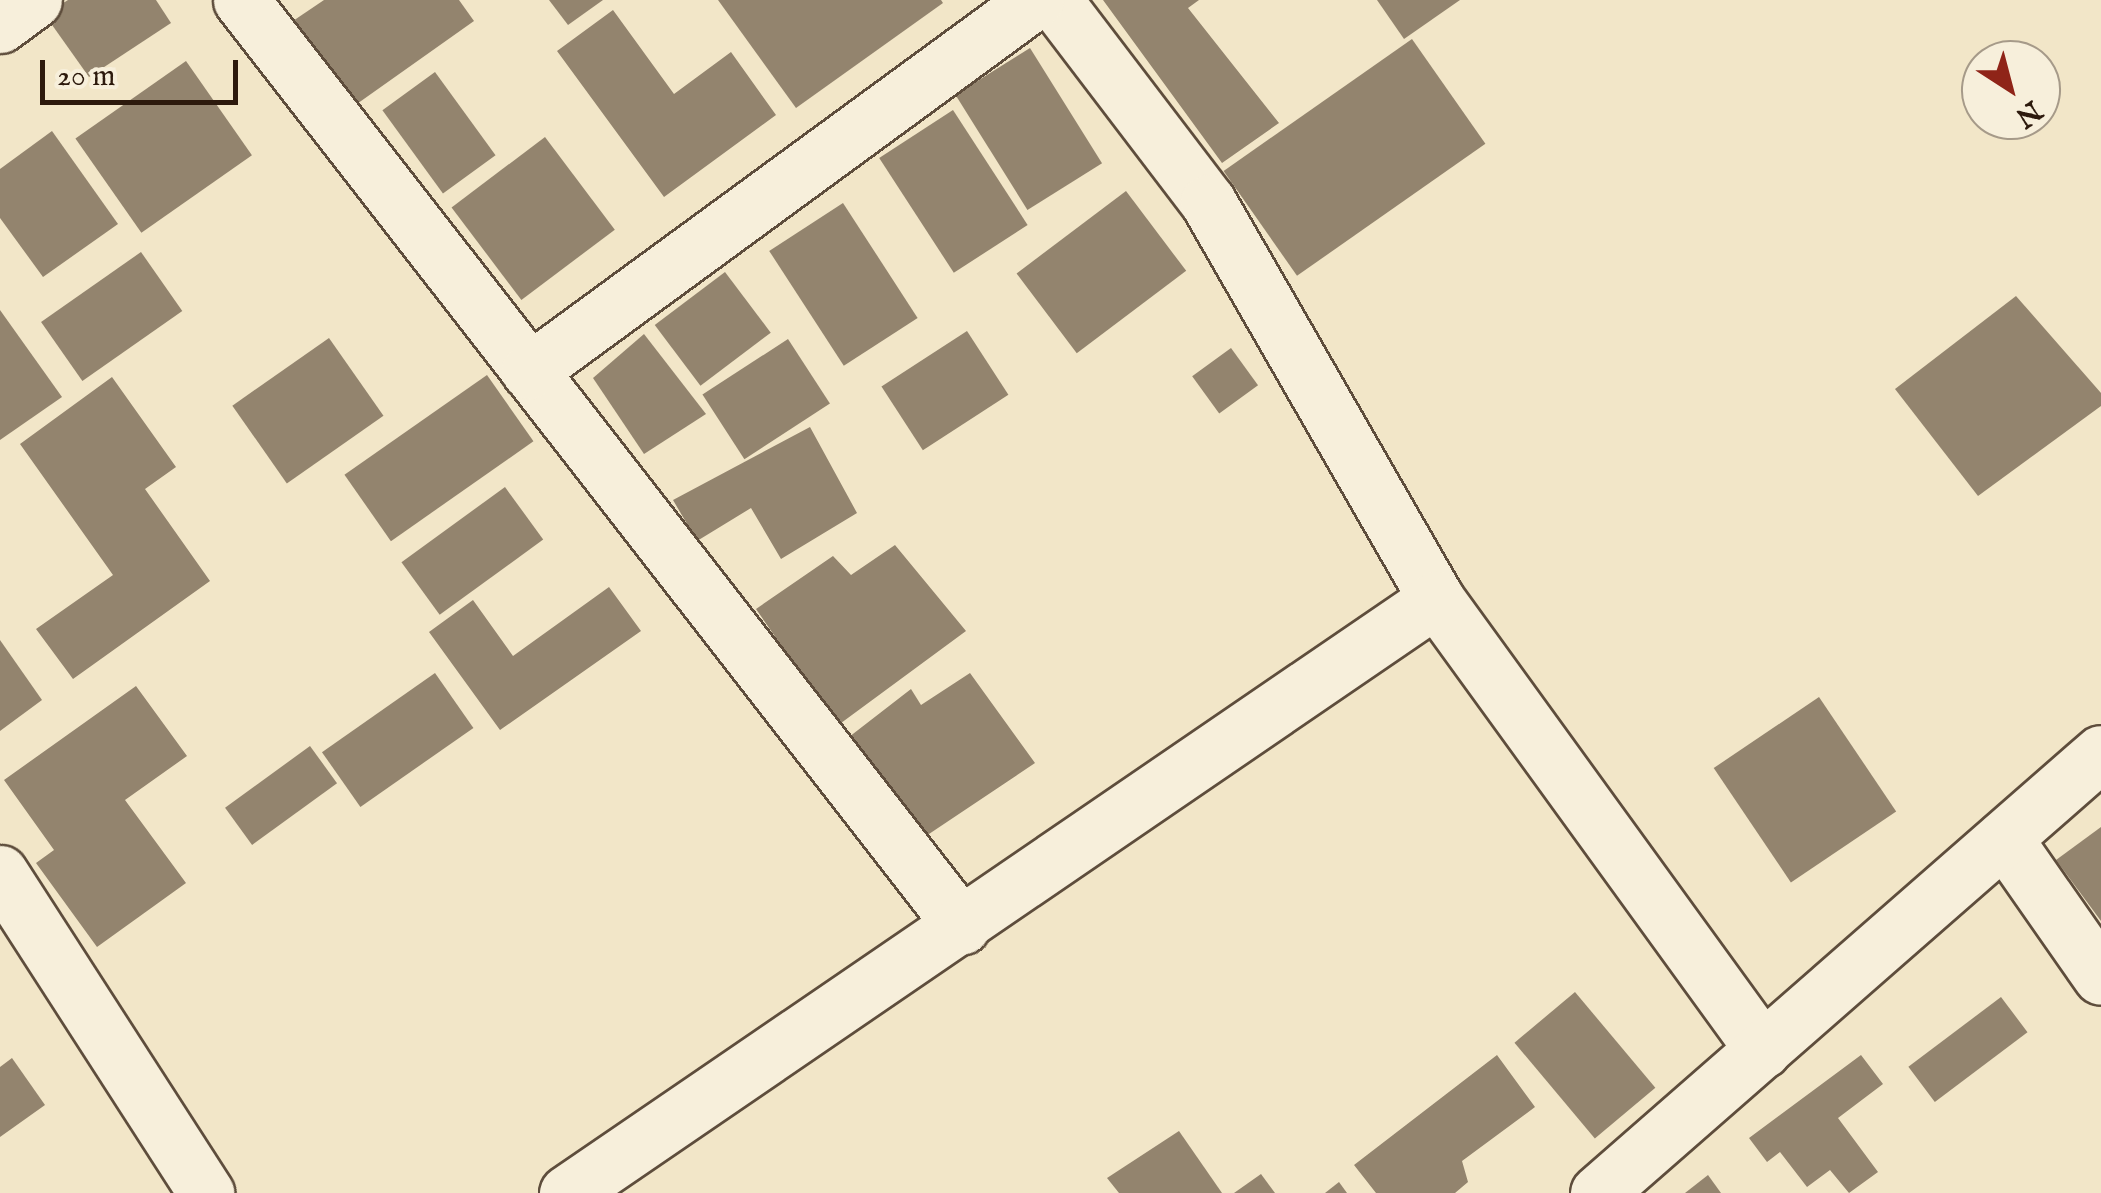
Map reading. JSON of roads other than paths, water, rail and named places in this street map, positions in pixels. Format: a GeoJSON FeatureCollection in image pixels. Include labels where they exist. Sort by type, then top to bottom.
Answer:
{"type":"FeatureCollection","features":[{"type":"Feature","properties":{"kind":"street"},"geometry":{"type":"LineString","coordinates":[[0,26],[34,0]]}},
{"type":"Feature","properties":{"kind":"street"},"geometry":{"type":"LineString","coordinates":[[242,0],[962,926]]}},
{"type":"Feature","properties":{"kind":"street"},"geometry":{"type":"LineString","coordinates":[[529,371],[1036,0]]}},
{"type":"Feature","properties":{"kind":"street"},"geometry":{"type":"LineString","coordinates":[[1054,0],[1208,202],[1436,600],[1763,1050]]}},
{"type":"Feature","properties":{"kind":"street"},"geometry":{"type":"LineString","coordinates":[[567,1193],[1436,600]]}},
{"type":"Feature","properties":{"kind":"street"},"geometry":{"type":"LineString","coordinates":[[1598,1193],[2101,753]]}},
{"type":"Feature","properties":{"kind":"street"},"geometry":{"type":"LineString","coordinates":[[2004,838],[2101,977]]}},
{"type":"Feature","properties":{"kind":"street"},"geometry":{"type":"LineString","coordinates":[[2,880],[206,1193]]}}]}
